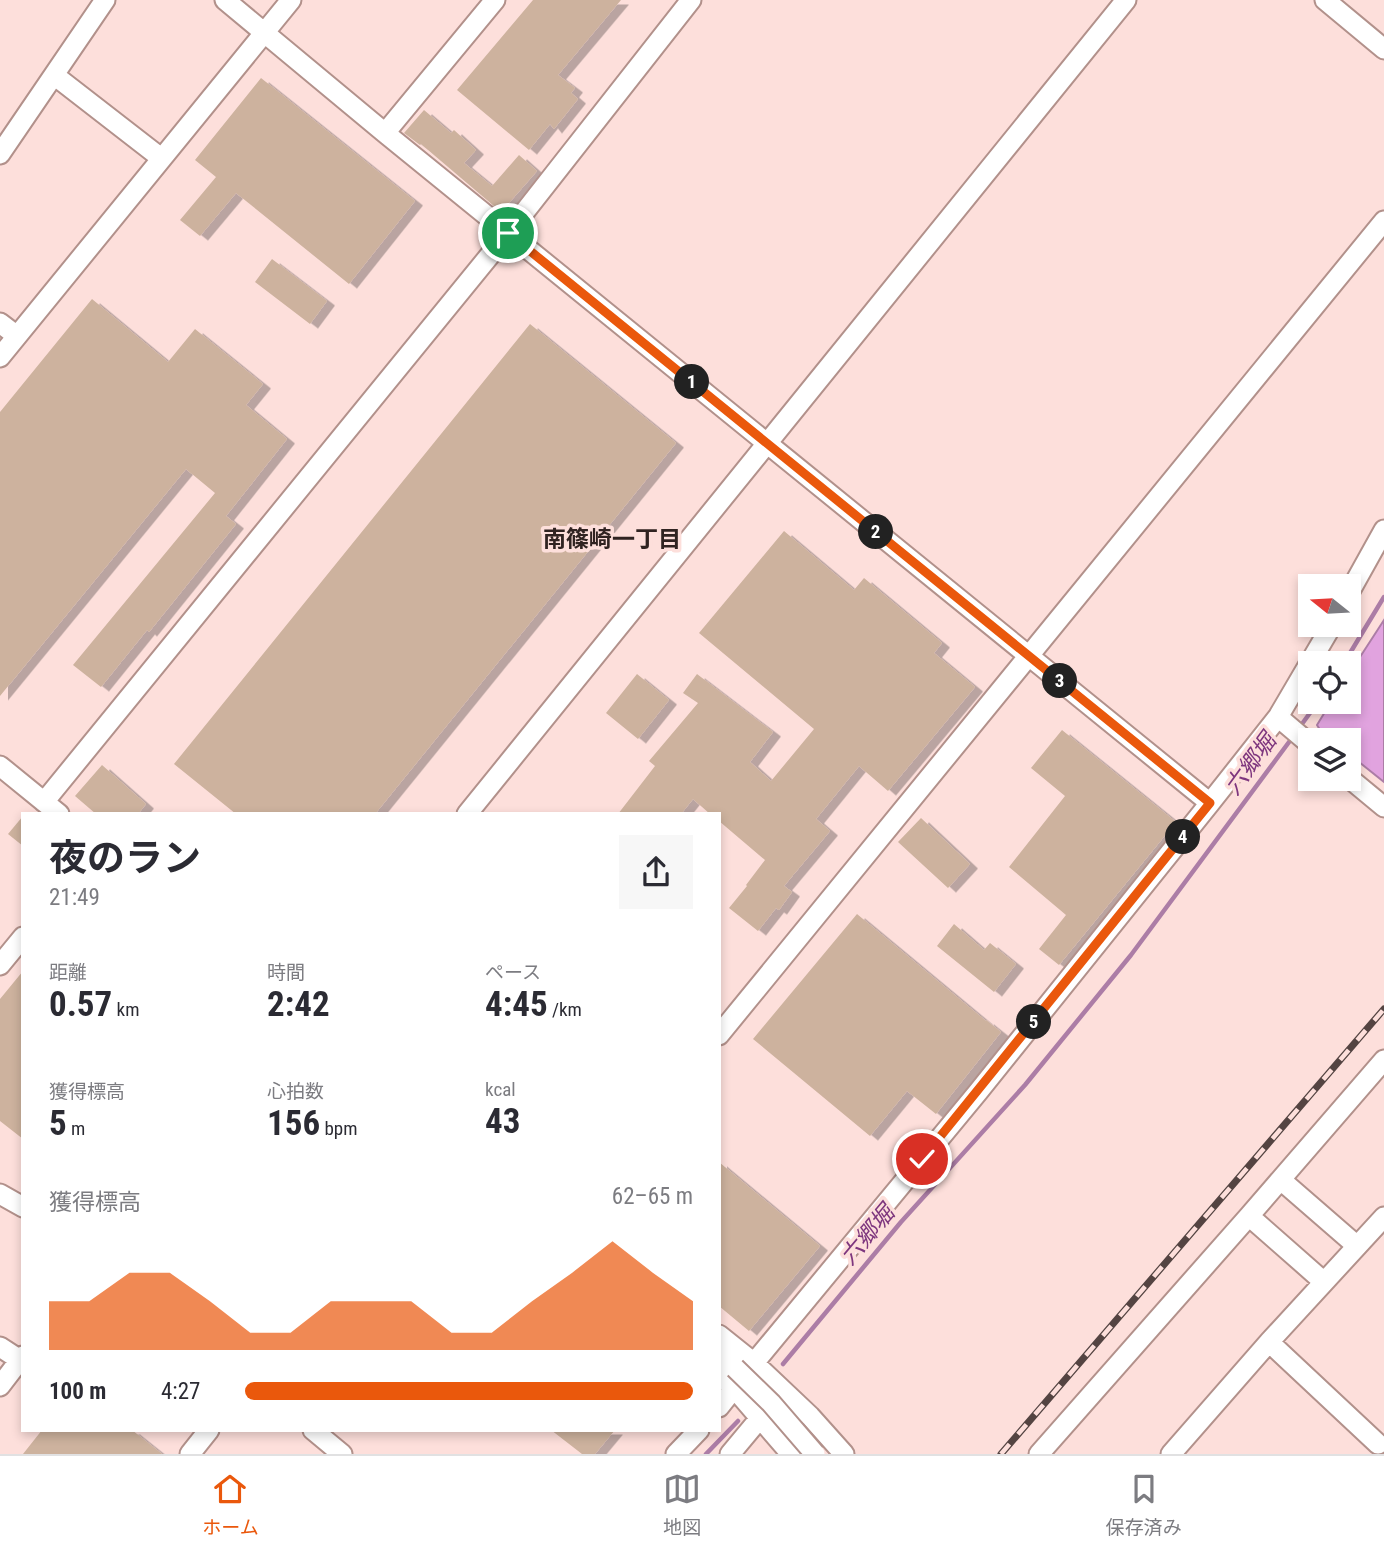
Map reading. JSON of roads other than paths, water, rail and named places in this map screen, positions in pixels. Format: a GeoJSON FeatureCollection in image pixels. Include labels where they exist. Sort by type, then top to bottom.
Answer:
{"type":"FeatureCollection","features":[{"type":"Feature","properties":{"kind":"street"},"geometry":{"type":"LineString","coordinates":[[0,154],[105,0]]}},
{"type":"Feature","properties":{"kind":"street"},"geometry":{"type":"LineString","coordinates":[[225,0],[385,134],[1210,803]]}},
{"type":"Feature","properties":{"kind":"street"},"geometry":{"type":"LineString","coordinates":[[0,357],[291,0]]}},
{"type":"Feature","properties":{"kind":"street"},"geometry":{"type":"LineString","coordinates":[[385,134],[495,0]]}},
{"type":"Feature","properties":{"kind":"street"},"geometry":{"type":"LineString","coordinates":[[0,766],[52,808],[691,0]]}},
{"type":"Feature","properties":{"kind":"street"},"geometry":{"type":"LineString","coordinates":[[469,812],[1126,0]]}},
{"type":"Feature","properties":{"kind":"street"},"geometry":{"type":"LineString","coordinates":[[1325,0],[1381,39]]}},
{"type":"Feature","properties":{"kind":"street"},"geometry":{"type":"LineString","coordinates":[[54,75],[161,158]]}},
{"type":"Feature","properties":{"kind":"street"},"geometry":{"type":"LineString","coordinates":[[721,1033],[1384,221]]}},
{"type":"Feature","properties":{"kind":"street"},"geometry":{"type":"LineString","coordinates":[[0,323],[16,336]]}},
{"type":"Feature","properties":{"kind":"street"},"geometry":{"type":"LineString","coordinates":[[1360,574],[1384,530]]}},
{"type":"Feature","properties":{"kind":"street"},"geometry":{"type":"LineString","coordinates":[[721,1405],[734,1389],[736,1368],[986,1081],[1278,717],[1325,637]]}},
{"type":"Feature","properties":{"kind":"street"},"geometry":{"type":"LineString","coordinates":[[1278,717],[1298,734]]}},
{"type":"Feature","properties":{"kind":"street"},"geometry":{"type":"LineString","coordinates":[[1361,788],[1384,807]]}},
{"type":"Feature","properties":{"kind":"street"},"geometry":{"type":"LineString","coordinates":[[0,965],[21,939]]}},
{"type":"Feature","properties":{"kind":"street"},"geometry":{"type":"LineString","coordinates":[[1039,1454],[1384,1060]]}},
{"type":"Feature","properties":{"kind":"street"},"geometry":{"type":"LineString","coordinates":[[1281,1180],[1357,1246]]}},
{"type":"Feature","properties":{"kind":"street"},"geometry":{"type":"LineString","coordinates":[[0,1194],[21,1206]]}},
{"type":"Feature","properties":{"kind":"street"},"geometry":{"type":"LineString","coordinates":[[1250,1216],[1324,1282]]}},
{"type":"Feature","properties":{"kind":"street"},"geometry":{"type":"LineString","coordinates":[[1171,1454],[1384,1217]]}},
{"type":"Feature","properties":{"kind":"street"},"geometry":{"type":"LineString","coordinates":[[721,1339],[736,1368],[792,1425],[815,1454]]}},
{"type":"Feature","properties":{"kind":"street"},"geometry":{"type":"LineString","coordinates":[[1269,1342],[1377,1446]]}},
{"type":"Feature","properties":{"kind":"street"},"geometry":{"type":"LineString","coordinates":[[0,1347],[21,1358],[0,1386]]}},
{"type":"Feature","properties":{"kind":"street"},"geometry":{"type":"LineString","coordinates":[[721,1357],[810,1416],[844,1454]]}},
{"type":"Feature","properties":{"kind":"street"},"geometry":{"type":"LineString","coordinates":[[736,1368],[734,1389],[791,1454]]}},
{"type":"Feature","properties":{"kind":"street"},"geometry":{"type":"LineString","coordinates":[[730,1454],[761,1419]]}},
{"type":"Feature","properties":{"kind":"street"},"geometry":{"type":"LineString","coordinates":[[190,1454],[207,1432]]}},
{"type":"Feature","properties":{"kind":"street"},"geometry":{"type":"LineString","coordinates":[[315,1432],[342,1454]]}},
{"type":"Feature","properties":{"kind":"street"},"geometry":{"type":"LineString","coordinates":[[676,1454],[697,1432]]}},
{"type":"Feature","properties":{"kind":"waterway","name":"六郷堀"},"geometry":{"type":"LineString","coordinates":[[1351,651],[1384,597]]}},
{"type":"Feature","properties":{"kind":"waterway","name":"六郷堀"},"geometry":{"type":"LineString","coordinates":[[1299,728],[1309,714]]}},
{"type":"Feature","properties":{"kind":"waterway","name":"六郷堀"},"geometry":{"type":"LineString","coordinates":[[783,1364],[901,1222],[1025,1085],[1131,955],[1292,738]]}},
{"type":"Feature","properties":{"kind":"waterway","name":"六郷堀"},"geometry":{"type":"LineString","coordinates":[[706,1454],[738,1421]]}},
{"type":"Feature","properties":{"kind":"railway"},"geometry":{"type":"LineString","coordinates":[[1001,1454],[1384,1009]]}},
{"type":"Feature","properties":{"kind":"district","name":"南篠崎一丁目"},"geometry":{"type":"Point","coordinates":[612,539]}}]}
